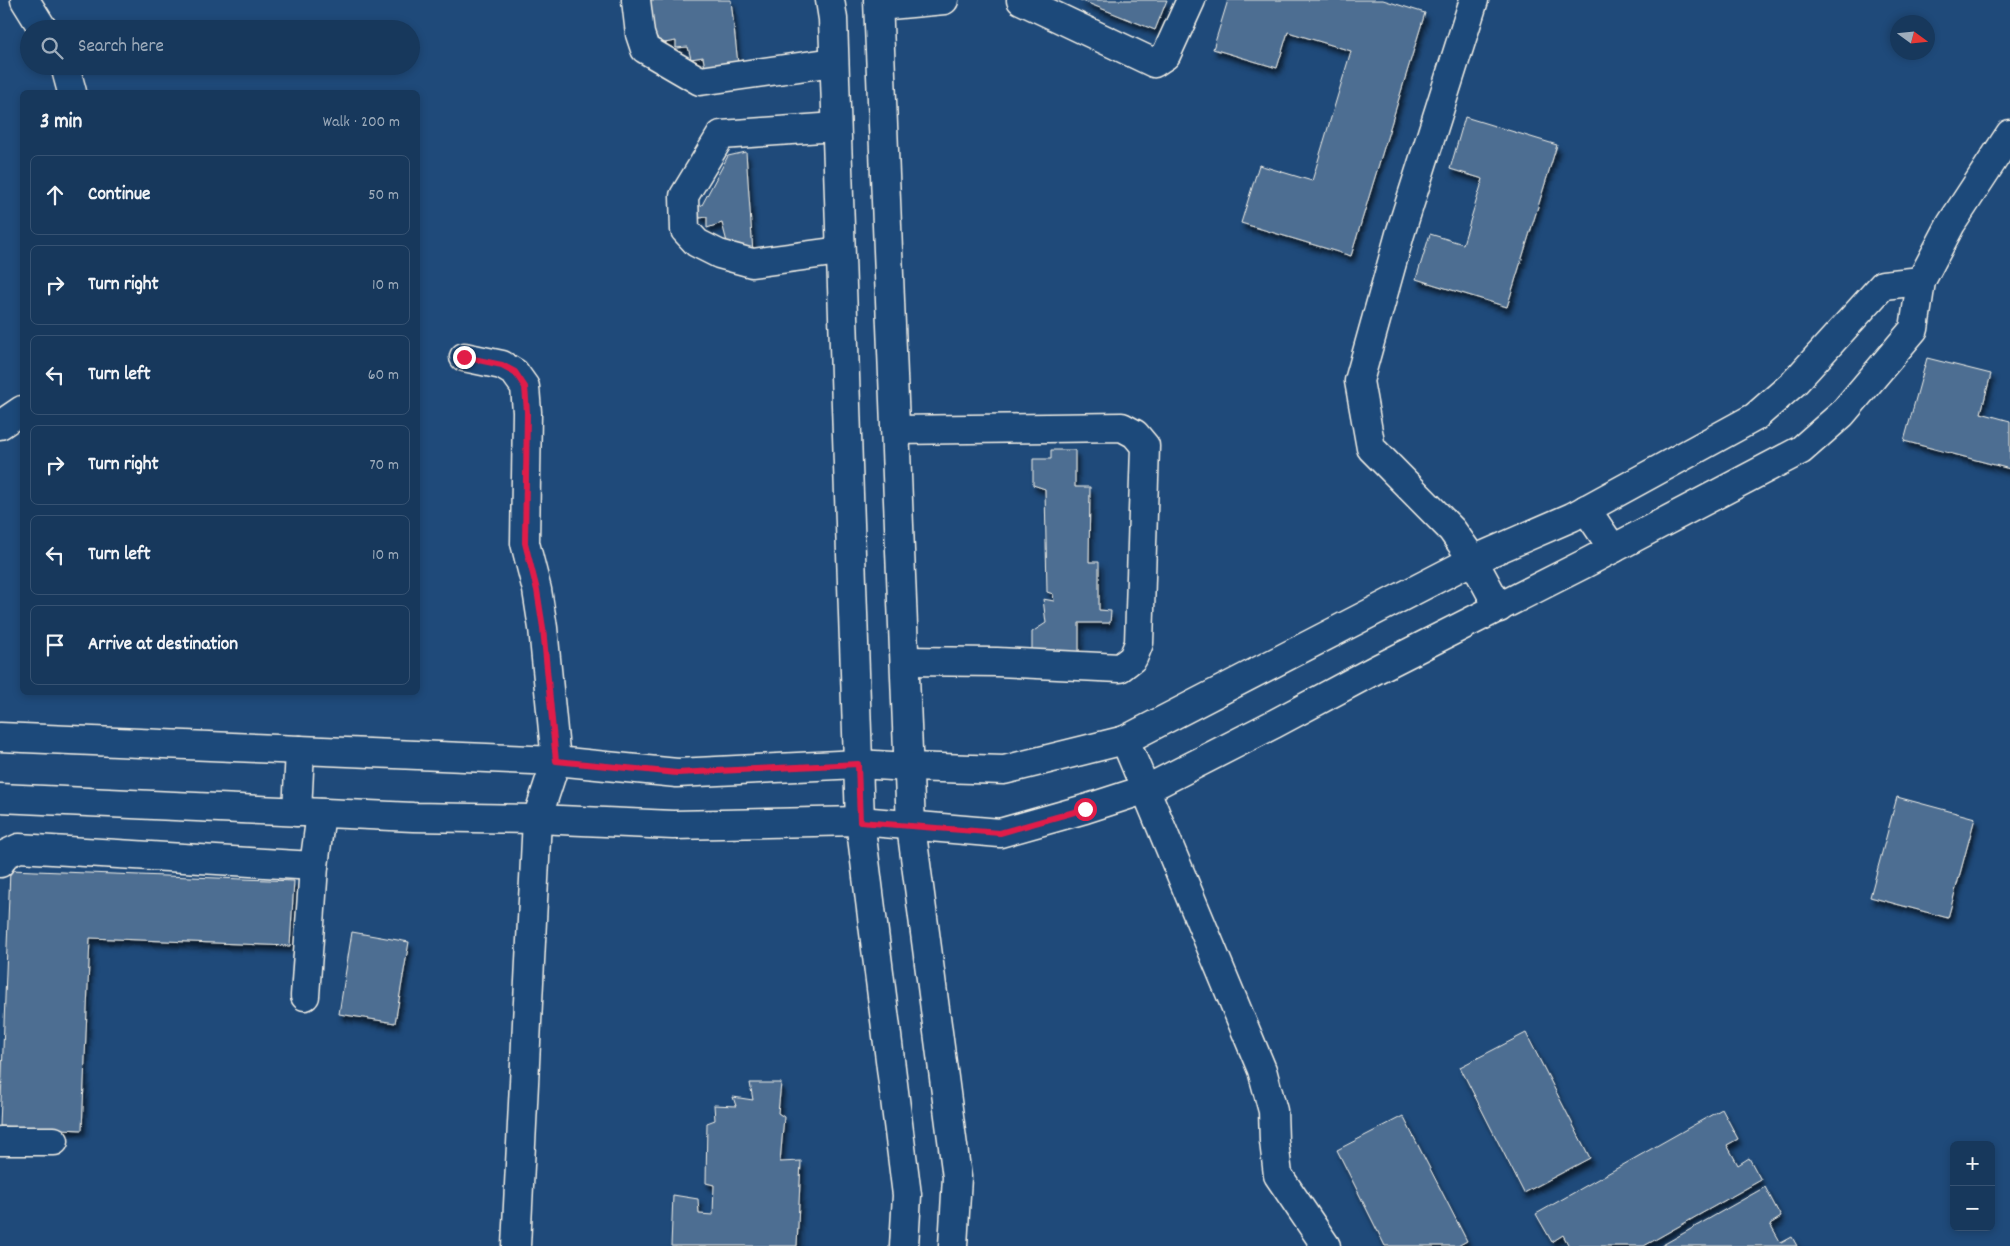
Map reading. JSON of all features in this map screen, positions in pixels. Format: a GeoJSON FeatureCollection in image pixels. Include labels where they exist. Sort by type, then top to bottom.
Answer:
{"type":"FeatureCollection","features":[{"type":"Feature","properties":{"kind":"street"},"geometry":{"type":"LineString","coordinates":[[25,0],[37,20]]}},
{"type":"Feature","properties":{"kind":"street"},"geometry":{"type":"LineString","coordinates":[[636,0],[640,34],[645,49],[700,81],[834,62]]}},
{"type":"Feature","properties":{"kind":"street"},"geometry":{"type":"LineString","coordinates":[[830,0],[833,19],[860,822],[907,1195],[904,1246]]}},
{"type":"Feature","properties":{"kind":"street"},"geometry":{"type":"LineString","coordinates":[[944,0],[878,3],[911,826],[957,1177],[952,1246]]}},
{"type":"Feature","properties":{"kind":"street"},"geometry":{"type":"LineString","coordinates":[[1021,0],[1154,63],[1166,55],[1191,0]]}},
{"type":"Feature","properties":{"kind":"street"},"geometry":{"type":"LineString","coordinates":[[1474,0],[1400,234],[1359,381],[1372,448],[1452,530],[1473,560],[1499,608]]}},
{"type":"Feature","properties":{"kind":"street"},"geometry":{"type":"LineString","coordinates":[[67,75],[71,90]]}},
{"type":"Feature","properties":{"kind":"street"},"geometry":{"type":"LineString","coordinates":[[836,127],[721,135],[684,196],[684,230],[697,243],[719,254],[752,263],[840,251]]}},
{"type":"Feature","properties":{"kind":"street"},"geometry":{"type":"LineString","coordinates":[[0,798],[413,817],[537,819],[673,825],[860,822],[1000,833],[1147,789],[1801,450],[1842,414],[1914,330],[1921,281],[1951,224],[2010,134]]}},
{"type":"Feature","properties":{"kind":"street"},"geometry":{"type":"LineString","coordinates":[[0,737],[556,761],[677,773],[858,764],[909,768],[1004,770],[1125,740],[1473,560],[1586,510],[1755,417],[1794,383],[1884,286],[1921,281]]}},
{"type":"Feature","properties":{"kind":"street"},"geometry":{"type":"LineString","coordinates":[[464,357],[502,365],[515,372],[525,387],[527,412],[525,543],[537,590],[543,628],[556,761],[537,819],[516,1246]]}},
{"type":"Feature","properties":{"kind":"street"},"geometry":{"type":"LineString","coordinates":[[0,425],[20,411]]}},
{"type":"Feature","properties":{"kind":"street"},"geometry":{"type":"LineString","coordinates":[[896,430],[1122,427],[1135,434],[1145,446],[1139,643],[1133,658],[1120,668],[997,662],[905,661]]}},
{"type":"Feature","properties":{"kind":"street"},"geometry":{"type":"LineString","coordinates":[[1586,510],[1613,549]]}},
{"type":"Feature","properties":{"kind":"street"},"geometry":{"type":"LineString","coordinates":[[1125,740],[1147,789],[1262,1070],[1273,1111],[1278,1175],[1326,1246]]}},
{"type":"Feature","properties":{"kind":"street"},"geometry":{"type":"LineString","coordinates":[[300,750],[309,812],[314,866],[305,996]]}},
{"type":"Feature","properties":{"kind":"street"},"geometry":{"type":"LineString","coordinates":[[0,863],[4,855],[19,848],[314,866]]}},
{"type":"Feature","properties":{"kind":"street"},"geometry":{"type":"LineString","coordinates":[[0,1141],[54,1142]]}},
{"type":"Feature","properties":{"kind":"building"},"geometry":{"type":"Polygon","coordinates":[[[644,0],[731,0],[739,73],[705,68],[703,57],[691,59],[688,47],[676,48],[676,41],[659,44],[657,37],[648,38],[644,0]]]}},
{"type":"Feature","properties":{"kind":"building"},"geometry":{"type":"Polygon","coordinates":[[[1080,0],[1167,0],[1155,30],[1080,0]]]}},
{"type":"Feature","properties":{"kind":"building"},"geometry":{"type":"Polygon","coordinates":[[[1228,0],[1383,0],[1425,13],[1351,256],[1241,223],[1259,165],[1312,181],[1351,51],[1288,32],[1277,68],[1213,49],[1228,0]]]}},
{"type":"Feature","properties":{"kind":"building"},"geometry":{"type":"Polygon","coordinates":[[[1465,117],[1557,145],[1507,307],[1416,279],[1430,234],[1463,244],[1483,179],[1450,169],[1465,117]]]}},
{"type":"Feature","properties":{"kind":"building"},"geometry":{"type":"Polygon","coordinates":[[[746,152],[753,253],[739,254],[738,244],[728,246],[722,223],[707,228],[707,217],[700,218],[696,208],[702,205],[728,156],[746,152]]]}},
{"type":"Feature","properties":{"kind":"building"},"geometry":{"type":"Polygon","coordinates":[[[1927,358],[1991,374],[1981,413],[2010,421],[2010,469],[1904,441],[1927,358]]]}},
{"type":"Feature","properties":{"kind":"building"},"geometry":{"type":"Polygon","coordinates":[[[1051,450],[1075,450],[1075,487],[1090,487],[1089,562],[1099,562],[1099,610],[1111,611],[1110,623],[1079,623],[1079,655],[1032,655],[1032,632],[1046,623],[1043,599],[1054,601],[1053,594],[1047,592],[1045,489],[1033,485],[1033,459],[1051,459],[1051,450]]]}},
{"type":"Feature","properties":{"kind":"building"},"geometry":{"type":"Polygon","coordinates":[[[1897,797],[1975,818],[1948,918],[1870,897],[1897,797]]]}},
{"type":"Feature","properties":{"kind":"building"},"geometry":{"type":"Polygon","coordinates":[[[10,870],[294,881],[290,946],[90,938],[82,1130],[0,1126],[10,870]]]}},
{"type":"Feature","properties":{"kind":"building"},"geometry":{"type":"Polygon","coordinates":[[[352,932],[409,942],[395,1023],[339,1014],[352,932]]]}},
{"type":"Feature","properties":{"kind":"building"},"geometry":{"type":"Polygon","coordinates":[[[1526,1033],[1590,1158],[1524,1193],[1460,1067],[1526,1033]]]}},
{"type":"Feature","properties":{"kind":"building"},"geometry":{"type":"Polygon","coordinates":[[[750,1083],[781,1083],[778,1113],[784,1117],[780,1162],[801,1161],[797,1246],[671,1246],[673,1195],[698,1199],[699,1214],[713,1215],[714,1185],[706,1183],[707,1123],[715,1120],[714,1105],[736,1106],[733,1097],[753,1100],[750,1083]]]}},
{"type":"Feature","properties":{"kind":"building"},"geometry":{"type":"Polygon","coordinates":[[[1722,1109],[1738,1139],[1727,1145],[1738,1165],[1749,1158],[1761,1180],[1644,1246],[1569,1246],[1563,1235],[1552,1242],[1536,1214],[1722,1109]]]}},
{"type":"Feature","properties":{"kind":"building"},"geometry":{"type":"Polygon","coordinates":[[[1403,1116],[1467,1241],[1458,1246],[1385,1246],[1337,1150],[1403,1116]]]}},
{"type":"Feature","properties":{"kind":"building"},"geometry":{"type":"Polygon","coordinates":[[[1765,1187],[1781,1217],[1770,1224],[1781,1243],[1792,1237],[1797,1246],[1661,1246],[1765,1187]]]}},
{"type":"Feature","properties":{"kind":"route"},"geometry":{"type":"LineString","coordinates":[[464,357],[502,365],[515,372],[525,387],[527,412],[525,543],[537,590],[543,628],[556,761],[677,773],[858,764],[860,822],[1000,833],[1085,809]]}}]}
